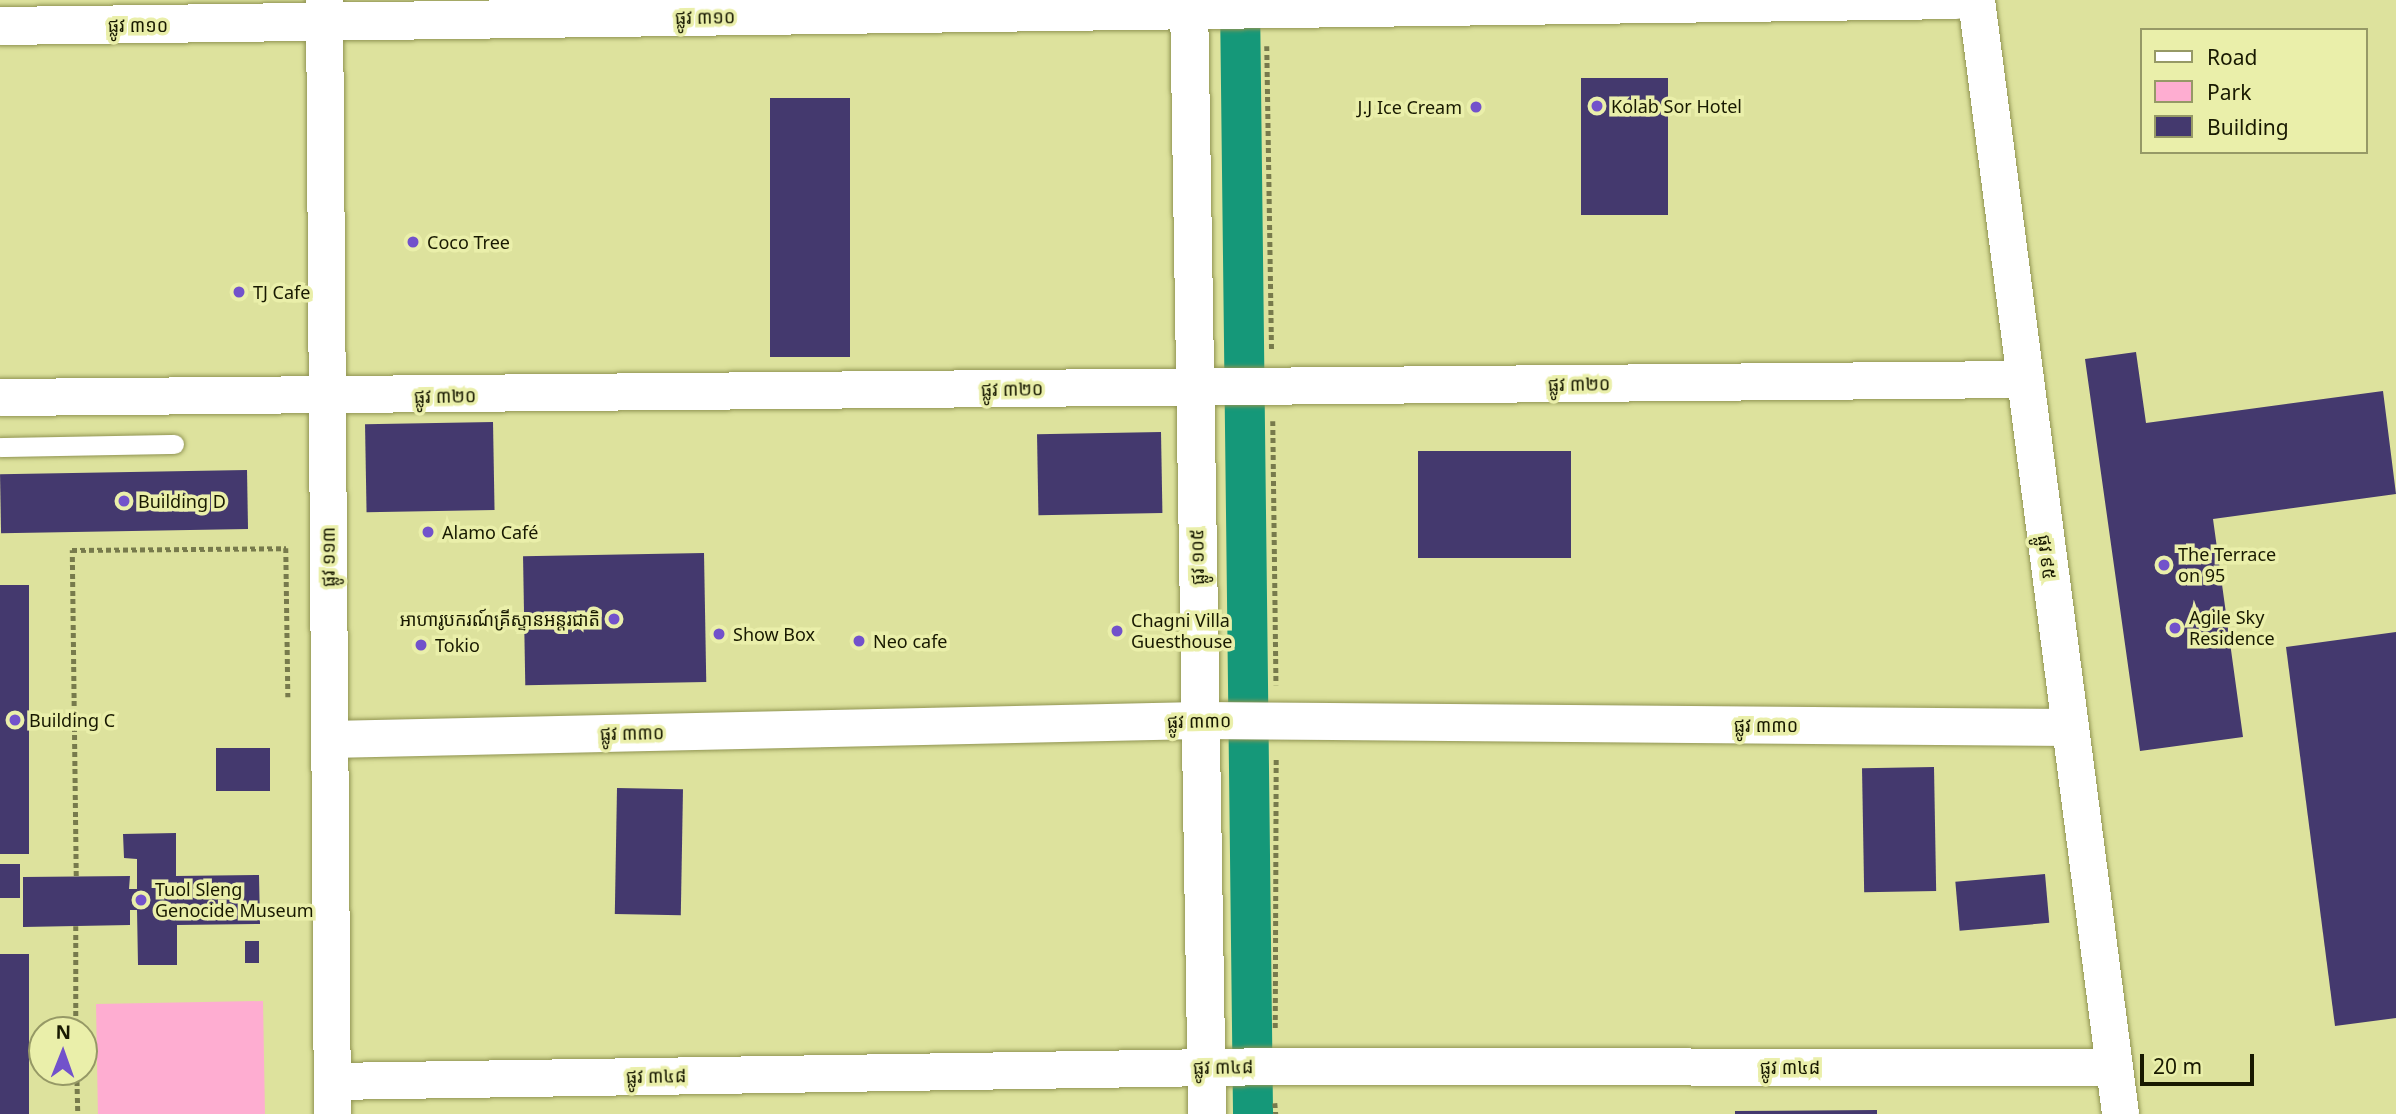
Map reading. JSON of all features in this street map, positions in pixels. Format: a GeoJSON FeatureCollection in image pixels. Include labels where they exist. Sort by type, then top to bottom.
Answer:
{"type":"FeatureCollection","features":[{"type":"Feature","properties":{"kind":"street","name":"ផ្លូវ ៣១០"},"geometry":{"type":"LineString","coordinates":[[0,26],[324,12],[1201,6],[1266,9],[1956,0]]}},
{"type":"Feature","properties":{"kind":"street","name":"ផ្លូវ ៩៥"},"geometry":{"type":"LineString","coordinates":[[1976,0],[2120,1114]]}},
{"type":"Feature","properties":{"kind":"street","name":"ផ្លូវ ១០៥"},"geometry":{"type":"LineString","coordinates":[[1201,6],[1209,387],[1217,1067],[1207,1114]]}},
{"type":"Feature","properties":{"kind":"street","name":"ផ្លូវ ១១៣"},"geometry":{"type":"LineString","coordinates":[[324,12],[332,1098]]}},
{"type":"Feature","properties":{"kind":"street","name":"ផ្លូវ ៣២០"},"geometry":{"type":"LineString","coordinates":[[0,397],[327,397],[2023,379]]}},
{"type":"Feature","properties":{"kind":"street","name":"ផ្លូវ ៣៣០"},"geometry":{"type":"LineString","coordinates":[[330,739],[1213,720],[2069,727]]}},
{"type":"Feature","properties":{"kind":"street","name":"ផ្លូវ ៣៤៨"},"geometry":{"type":"LineString","coordinates":[[332,1098],[1217,1067],[2114,1067]]}},
{"type":"Feature","properties":{"kind":"lane"},"geometry":{"type":"LineString","coordinates":[[0,447],[174,444]]}},
{"type":"Feature","properties":{"kind":"path"},"geometry":{"type":"LineString","coordinates":[[1266,9],[1276,721],[1276,1114]]}},
{"type":"Feature","properties":{"kind":"path"},"geometry":{"type":"LineString","coordinates":[[76,877],[72,550],[286,548],[288,713]]}},
{"type":"Feature","properties":{"kind":"path"},"geometry":{"type":"LineString","coordinates":[[76,926],[76,1016]]}},
{"type":"Feature","properties":{"kind":"path"},"geometry":{"type":"LineString","coordinates":[[77,1086],[78,1114]]}},
{"type":"Feature","properties":{"kind":"green space"},"geometry":{"type":"Polygon","coordinates":[[[263,1001],[265,1114],[98,1114],[96,1004],[263,1001]]]}},
{"type":"Feature","properties":{"kind":"building"},"geometry":{"type":"Polygon","coordinates":[[[1581,78],[1668,78],[1668,215],[1581,215],[1581,78]]]}},
{"type":"Feature","properties":{"kind":"building"},"geometry":{"type":"Polygon","coordinates":[[[770,98],[850,98],[850,357],[770,357],[770,98]]]}},
{"type":"Feature","properties":{"kind":"building","name":"Agile Sky Residence"},"geometry":{"type":"Polygon","coordinates":[[[2136,352],[2146,423],[2383,391],[2396,494],[2213,519],[2243,737],[2140,751],[2085,359],[2136,352]]]}},
{"type":"Feature","properties":{"kind":"building"},"geometry":{"type":"Polygon","coordinates":[[[493,422],[495,510],[367,512],[365,424],[493,422]]]}},
{"type":"Feature","properties":{"kind":"building"},"geometry":{"type":"Polygon","coordinates":[[[1161,432],[1162,513],[1038,515],[1037,434],[1161,432]]]}},
{"type":"Feature","properties":{"kind":"building"},"geometry":{"type":"Polygon","coordinates":[[[1418,451],[1571,451],[1571,558],[1418,558],[1418,451]]]}},
{"type":"Feature","properties":{"kind":"building","name":"Building D"},"geometry":{"type":"Polygon","coordinates":[[[247,470],[248,529],[1,533],[0,474],[247,470]]]}},
{"type":"Feature","properties":{"kind":"building","name":"អាហារូបករណ៍គ្រីស្ទានអន្តរជាតិ"},"geometry":{"type":"Polygon","coordinates":[[[704,553],[706,682],[525,685],[523,556],[704,553]]]}},
{"type":"Feature","properties":{"kind":"building","name":"Building C"},"geometry":{"type":"Polygon","coordinates":[[[0,585],[29,585],[29,854],[0,854],[0,585]]]}},
{"type":"Feature","properties":{"kind":"building"},"geometry":{"type":"Polygon","coordinates":[[[2396,632],[2396,1018],[2335,1026],[2286,647],[2396,632]]]}},
{"type":"Feature","properties":{"kind":"building"},"geometry":{"type":"Polygon","coordinates":[[[216,748],[270,748],[270,791],[216,791],[216,748]]]}},
{"type":"Feature","properties":{"kind":"building"},"geometry":{"type":"Polygon","coordinates":[[[1934,767],[1936,891],[1864,892],[1862,768],[1934,767]]]}},
{"type":"Feature","properties":{"kind":"building"},"geometry":{"type":"Polygon","coordinates":[[[617,788],[683,789],[681,915],[615,914],[617,788]]]}},
{"type":"Feature","properties":{"kind":"building","name":"Tuol Sleng Genocide Museum"},"geometry":{"type":"Polygon","coordinates":[[[176,833],[176,876],[259,875],[260,924],[177,925],[177,965],[138,965],[137,910],[130,910],[130,925],[23,927],[23,877],[130,876],[129,889],[137,889],[137,859],[124,858],[123,834],[176,833]]]}},
{"type":"Feature","properties":{"kind":"building"},"geometry":{"type":"Polygon","coordinates":[[[0,864],[20,864],[20,898],[0,898],[0,864]]]}},
{"type":"Feature","properties":{"kind":"building"},"geometry":{"type":"Polygon","coordinates":[[[2045,874],[2049,923],[1960,931],[1955,882],[2045,874]]]}},
{"type":"Feature","properties":{"kind":"building"},"geometry":{"type":"Polygon","coordinates":[[[245,941],[259,941],[259,963],[245,963],[245,941]]]}},
{"type":"Feature","properties":{"kind":"building"},"geometry":{"type":"Polygon","coordinates":[[[0,954],[29,954],[29,1114],[0,1114],[0,954]]]}},
{"type":"Feature","properties":{"kind":"building"},"geometry":{"type":"Polygon","coordinates":[[[1877,1110],[1877,1114],[1735,1114],[1735,1111],[1877,1110]]]}},
{"type":"Feature","properties":{"kind":"waterway"},"geometry":{"type":"LineString","coordinates":[[1240,0],[1253,1114]]}},
{"type":"Feature","properties":{"kind":"place","name":"Kolab Sor Hotel"},"geometry":{"type":"Point","coordinates":[1597,106]}},
{"type":"Feature","properties":{"kind":"place","name":"J.J Ice Cream"},"geometry":{"type":"Point","coordinates":[1476,107]}},
{"type":"Feature","properties":{"kind":"place","name":"Coco Tree"},"geometry":{"type":"Point","coordinates":[413,242]}},
{"type":"Feature","properties":{"kind":"place","name":"TJ Cafe"},"geometry":{"type":"Point","coordinates":[239,292]}},
{"type":"Feature","properties":{"kind":"place","name":"Building D"},"geometry":{"type":"Point","coordinates":[124,501]}},
{"type":"Feature","properties":{"kind":"place","name":"Alamo Café"},"geometry":{"type":"Point","coordinates":[428,532]}},
{"type":"Feature","properties":{"kind":"place","name":"The Terrace on 95"},"geometry":{"type":"Point","coordinates":[2164,565]}},
{"type":"Feature","properties":{"kind":"place","name":"អាហារូបករណ៍គ្រីស្ទានអន្តរជាតិ"},"geometry":{"type":"Point","coordinates":[614,619]}},
{"type":"Feature","properties":{"kind":"place","name":"Agile Sky Residence"},"geometry":{"type":"Point","coordinates":[2175,628]}},
{"type":"Feature","properties":{"kind":"place","name":"Chagni Villa Guesthouse"},"geometry":{"type":"Point","coordinates":[1117,631]}},
{"type":"Feature","properties":{"kind":"place","name":"Show Box"},"geometry":{"type":"Point","coordinates":[719,634]}},
{"type":"Feature","properties":{"kind":"place","name":"Neo cafe"},"geometry":{"type":"Point","coordinates":[859,641]}},
{"type":"Feature","properties":{"kind":"place","name":"Tokio"},"geometry":{"type":"Point","coordinates":[421,645]}},
{"type":"Feature","properties":{"kind":"place","name":"Building C"},"geometry":{"type":"Point","coordinates":[15,720]}},
{"type":"Feature","properties":{"kind":"place","name":"Tuol Sleng Genocide Museum"},"geometry":{"type":"Point","coordinates":[141,900]}}]}
